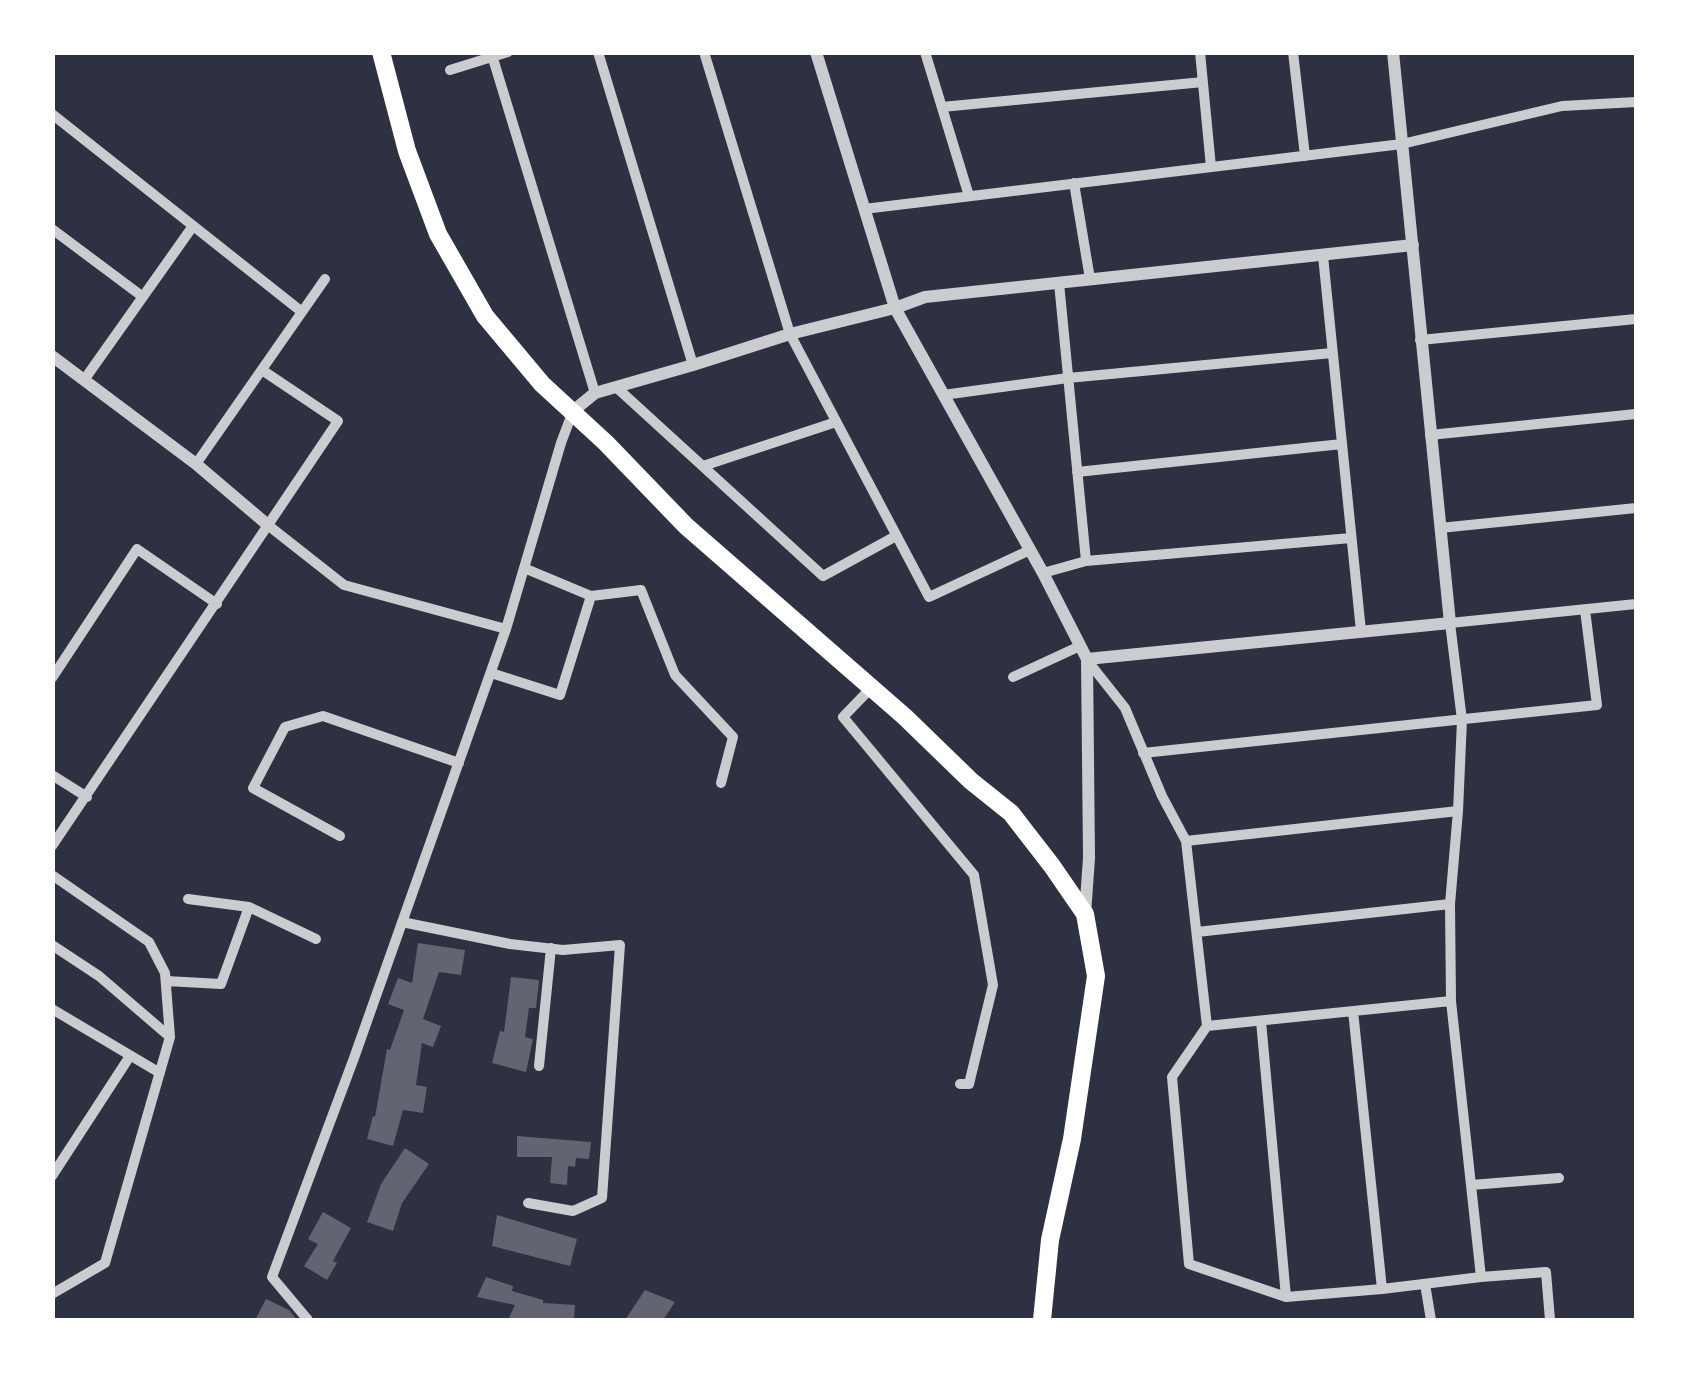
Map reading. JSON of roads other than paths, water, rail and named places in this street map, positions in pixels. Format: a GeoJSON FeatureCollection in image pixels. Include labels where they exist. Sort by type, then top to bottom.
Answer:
{"type":"FeatureCollection","features":[{"type":"Feature","properties":{"kind":"highway"},"geometry":{"type":"LineString","coordinates":[[381,52],[407,150],[438,234],[485,316],[542,384],[686,526],[1011,813],[1085,914],[1096,976],[1072,1139],[1050,1240],[1042,1320]]}},
{"type":"Feature","properties":{"kind":"street"},"geometry":{"type":"LineString","coordinates":[[450,70],[508,52]]}},
{"type":"Feature","properties":{"kind":"street"},"geometry":{"type":"LineString","coordinates":[[598,52],[693,365]]}},
{"type":"Feature","properties":{"kind":"street"},"geometry":{"type":"LineString","coordinates":[[704,52],[790,334],[929,597],[1030,550]]}},
{"type":"Feature","properties":{"kind":"street"},"geometry":{"type":"LineString","coordinates":[[816,52],[894,308],[1083,652],[1125,708],[1162,796],[1186,841],[1208,1026],[1172,1077],[1189,1264],[1286,1297],[1546,1272],[1550,1320]]}},
{"type":"Feature","properties":{"kind":"street"},"geometry":{"type":"LineString","coordinates":[[925,52],[969,196]]}},
{"type":"Feature","properties":{"kind":"street"},"geometry":{"type":"LineString","coordinates":[[1200,52],[1211,167]]}},
{"type":"Feature","properties":{"kind":"street"},"geometry":{"type":"LineString","coordinates":[[1294,52],[1304,156]]}},
{"type":"Feature","properties":{"kind":"street"},"geometry":{"type":"LineString","coordinates":[[1393,52],[1462,720],[1450,904],[1450,1001],[1481,1278]]}},
{"type":"Feature","properties":{"kind":"street"},"geometry":{"type":"LineString","coordinates":[[492,55],[595,392]]}},
{"type":"Feature","properties":{"kind":"street"},"geometry":{"type":"LineString","coordinates":[[942,107],[1203,82]]}},
{"type":"Feature","properties":{"kind":"street"},"geometry":{"type":"LineString","coordinates":[[864,209],[1402,144],[1562,106],[1636,102]]}},
{"type":"Feature","properties":{"kind":"street"},"geometry":{"type":"LineString","coordinates":[[52,114],[302,312]]}},
{"type":"Feature","properties":{"kind":"street"},"geometry":{"type":"LineString","coordinates":[[1074,184],[1090,280]]}},
{"type":"Feature","properties":{"kind":"street"},"geometry":{"type":"LineString","coordinates":[[84,380],[194,226]]}},
{"type":"Feature","properties":{"kind":"street"},"geometry":{"type":"LineString","coordinates":[[52,229],[142,296]]}},
{"type":"Feature","properties":{"kind":"street"},"geometry":{"type":"LineString","coordinates":[[308,1320],[272,1276],[506,629],[573,411],[595,392],[925,297],[1413,245]]}},
{"type":"Feature","properties":{"kind":"street"},"geometry":{"type":"LineString","coordinates":[[1323,256],[1361,631]]}},
{"type":"Feature","properties":{"kind":"street"},"geometry":{"type":"LineString","coordinates":[[196,464],[325,280]]}},
{"type":"Feature","properties":{"kind":"street"},"geometry":{"type":"LineString","coordinates":[[1059,283],[1086,561]]}},
{"type":"Feature","properties":{"kind":"street"},"geometry":{"type":"LineString","coordinates":[[1420,340],[1636,320]]}},
{"type":"Feature","properties":{"kind":"street"},"geometry":{"type":"LineString","coordinates":[[943,395],[1068,378],[1332,353]]}},
{"type":"Feature","properties":{"kind":"street"},"geometry":{"type":"LineString","coordinates":[[52,356],[196,464],[344,585],[506,629]]}},
{"type":"Feature","properties":{"kind":"street"},"geometry":{"type":"LineString","coordinates":[[52,846],[338,422],[262,370]]}},
{"type":"Feature","properties":{"kind":"street"},"geometry":{"type":"LineString","coordinates":[[616,386],[823,576],[896,536]]}},
{"type":"Feature","properties":{"kind":"street"},"geometry":{"type":"LineString","coordinates":[[1430,434],[1636,414]]}},
{"type":"Feature","properties":{"kind":"street"},"geometry":{"type":"LineString","coordinates":[[702,466],[836,422]]}},
{"type":"Feature","properties":{"kind":"street"},"geometry":{"type":"LineString","coordinates":[[1077,472],[1342,444]]}},
{"type":"Feature","properties":{"kind":"street"},"geometry":{"type":"LineString","coordinates":[[1440,528],[1636,508]]}},
{"type":"Feature","properties":{"kind":"street"},"geometry":{"type":"LineString","coordinates":[[1043,573],[1086,561],[1351,538]]}},
{"type":"Feature","properties":{"kind":"street"},"geometry":{"type":"LineString","coordinates":[[52,678],[137,550],[217,604]]}},
{"type":"Feature","properties":{"kind":"street"},"geometry":{"type":"LineString","coordinates":[[524,568],[592,596],[642,590],[675,675],[733,737],[721,782]]}},
{"type":"Feature","properties":{"kind":"street"},"geometry":{"type":"LineString","coordinates":[[491,672],[560,696],[592,596]]}},
{"type":"Feature","properties":{"kind":"street"},"geometry":{"type":"LineString","coordinates":[[1013,677],[1083,652],[1361,631],[1636,604]]}},
{"type":"Feature","properties":{"kind":"street"},"geometry":{"type":"LineString","coordinates":[[1144,753],[1597,705],[1585,610]]}},
{"type":"Feature","properties":{"kind":"street"},"geometry":{"type":"LineString","coordinates":[[1083,652],[1089,858],[1085,914]]}},
{"type":"Feature","properties":{"kind":"street"},"geometry":{"type":"LineString","coordinates":[[871,688],[843,717],[974,875],[993,985],[969,1084],[960,1084]]}},
{"type":"Feature","properties":{"kind":"street"},"geometry":{"type":"LineString","coordinates":[[340,836],[254,788],[285,727],[323,716],[459,763]]}},
{"type":"Feature","properties":{"kind":"street"},"geometry":{"type":"LineString","coordinates":[[52,775],[87,796]]}},
{"type":"Feature","properties":{"kind":"street"},"geometry":{"type":"LineString","coordinates":[[1186,841],[1458,811]]}},
{"type":"Feature","properties":{"kind":"street"},"geometry":{"type":"LineString","coordinates":[[52,875],[149,942],[165,973],[170,1037],[106,1263],[52,1294]]}},
{"type":"Feature","properties":{"kind":"street"},"geometry":{"type":"LineString","coordinates":[[188,899],[249,908],[316,938]]}},
{"type":"Feature","properties":{"kind":"street"},"geometry":{"type":"LineString","coordinates":[[1197,932],[1450,904]]}},
{"type":"Feature","properties":{"kind":"street"},"geometry":{"type":"LineString","coordinates":[[166,981],[221,984],[249,908]]}},
{"type":"Feature","properties":{"kind":"street"},"geometry":{"type":"LineString","coordinates":[[402,922],[510,944],[562,950],[620,945],[602,1198],[573,1211],[528,1203]]}},
{"type":"Feature","properties":{"kind":"street"},"geometry":{"type":"LineString","coordinates":[[52,945],[99,976],[170,1037]]}},
{"type":"Feature","properties":{"kind":"street"},"geometry":{"type":"LineString","coordinates":[[539,1066],[551,948]]}},
{"type":"Feature","properties":{"kind":"street"},"geometry":{"type":"LineString","coordinates":[[1208,1026],[1450,1001]]}},
{"type":"Feature","properties":{"kind":"street"},"geometry":{"type":"LineString","coordinates":[[52,1010],[160,1073]]}},
{"type":"Feature","properties":{"kind":"street"},"geometry":{"type":"LineString","coordinates":[[1352,1011],[1382,1289]]}},
{"type":"Feature","properties":{"kind":"street"},"geometry":{"type":"LineString","coordinates":[[1261,1021],[1286,1297]]}},
{"type":"Feature","properties":{"kind":"street"},"geometry":{"type":"LineString","coordinates":[[52,1176],[130,1056]]}},
{"type":"Feature","properties":{"kind":"street"},"geometry":{"type":"LineString","coordinates":[[1471,1185],[1559,1178]]}},
{"type":"Feature","properties":{"kind":"street"},"geometry":{"type":"LineString","coordinates":[[1425,1284],[1431,1320]]}}]}
